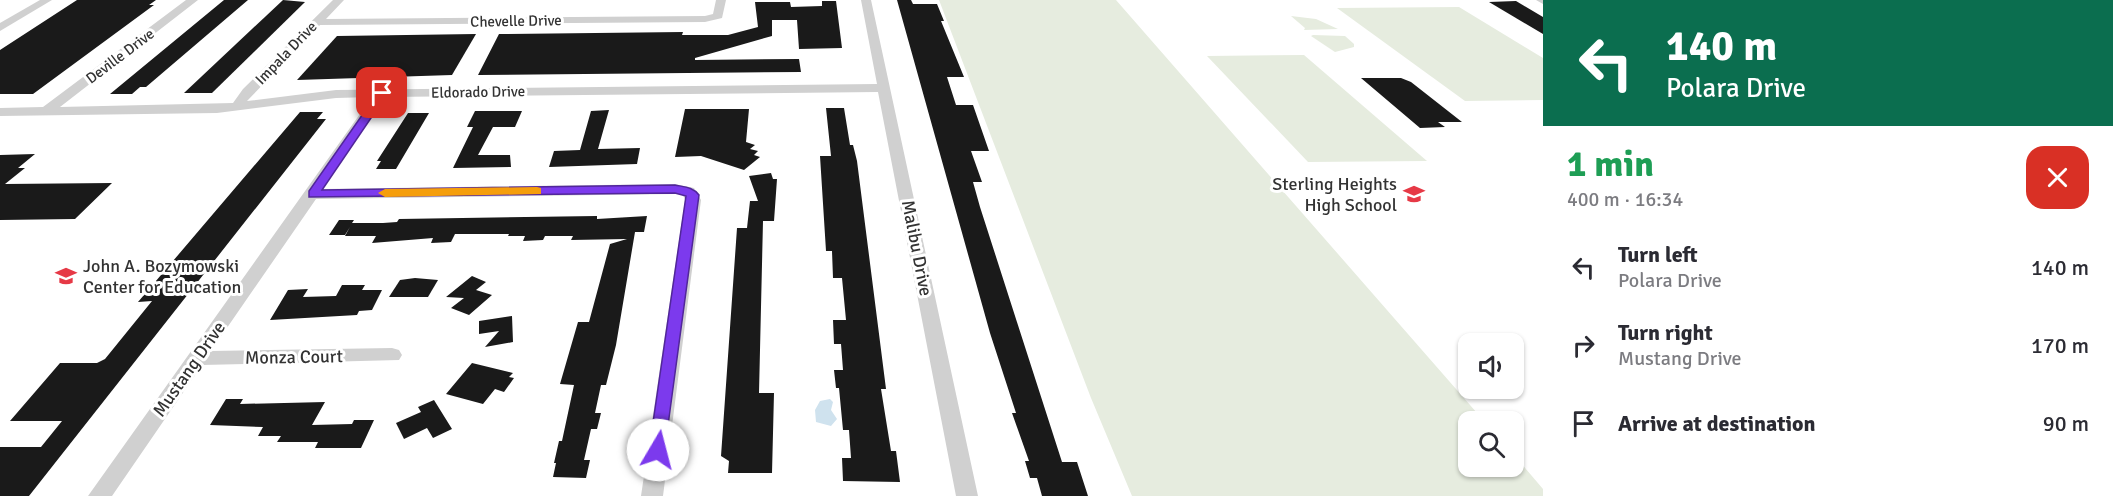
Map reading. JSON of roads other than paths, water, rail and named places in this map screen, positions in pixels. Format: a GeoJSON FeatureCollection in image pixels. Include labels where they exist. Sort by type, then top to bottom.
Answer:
{"type":"FeatureCollection","features":[{"type":"Feature","properties":{"kind":"street"},"geometry":{"type":"LineString","coordinates":[[0,28],[47,0]]}},
{"type":"Feature","properties":{"kind":"street","name":"Deville Drive"},"geometry":{"type":"LineString","coordinates":[[47,111],[192,0]]}},
{"type":"Feature","properties":{"kind":"street","name":"Impala Drive"},"geometry":{"type":"LineString","coordinates":[[237,108],[242,99],[339,0]]}},
{"type":"Feature","properties":{"kind":"street","name":"Chevelle Drive"},"geometry":{"type":"LineString","coordinates":[[316,22],[715,17],[719,14],[721,0]]}},
{"type":"Feature","properties":{"kind":"street","name":"Malibu Drive"},"geometry":{"type":"LineString","coordinates":[[866,0],[967,496]]}},
{"type":"Feature","properties":{"kind":"street","name":"Eldorado Drive"},"geometry":{"type":"LineString","coordinates":[[0,112],[237,108],[321,95],[382,93],[885,88]]}},
{"type":"Feature","properties":{"kind":"street","name":"Mustang Drive"},"geometry":{"type":"LineString","coordinates":[[99,496],[382,93]]}},
{"type":"Feature","properties":{"kind":"street"},"geometry":{"type":"LineString","coordinates":[[313,194],[675,189],[689,192],[693,200],[652,496]]}},
{"type":"Feature","properties":{"kind":"street","name":"Monza Court"},"geometry":{"type":"LineString","coordinates":[[196,358],[392,355]]}},
{"type":"Feature","properties":{"kind":"water"},"geometry":{"type":"Polygon","coordinates":[[[830,399],[833,402],[831,410],[837,419],[831,426],[816,422],[815,410],[820,401],[830,399]]]}},
{"type":"Feature","properties":{"kind":"place","name":"Sterling Heights High School"},"geometry":{"type":"Point","coordinates":[1414,194]}},
{"type":"Feature","properties":{"kind":"place","name":"John A. Bozymowski Center for Education"},"geometry":{"type":"Point","coordinates":[66,276]}}]}
